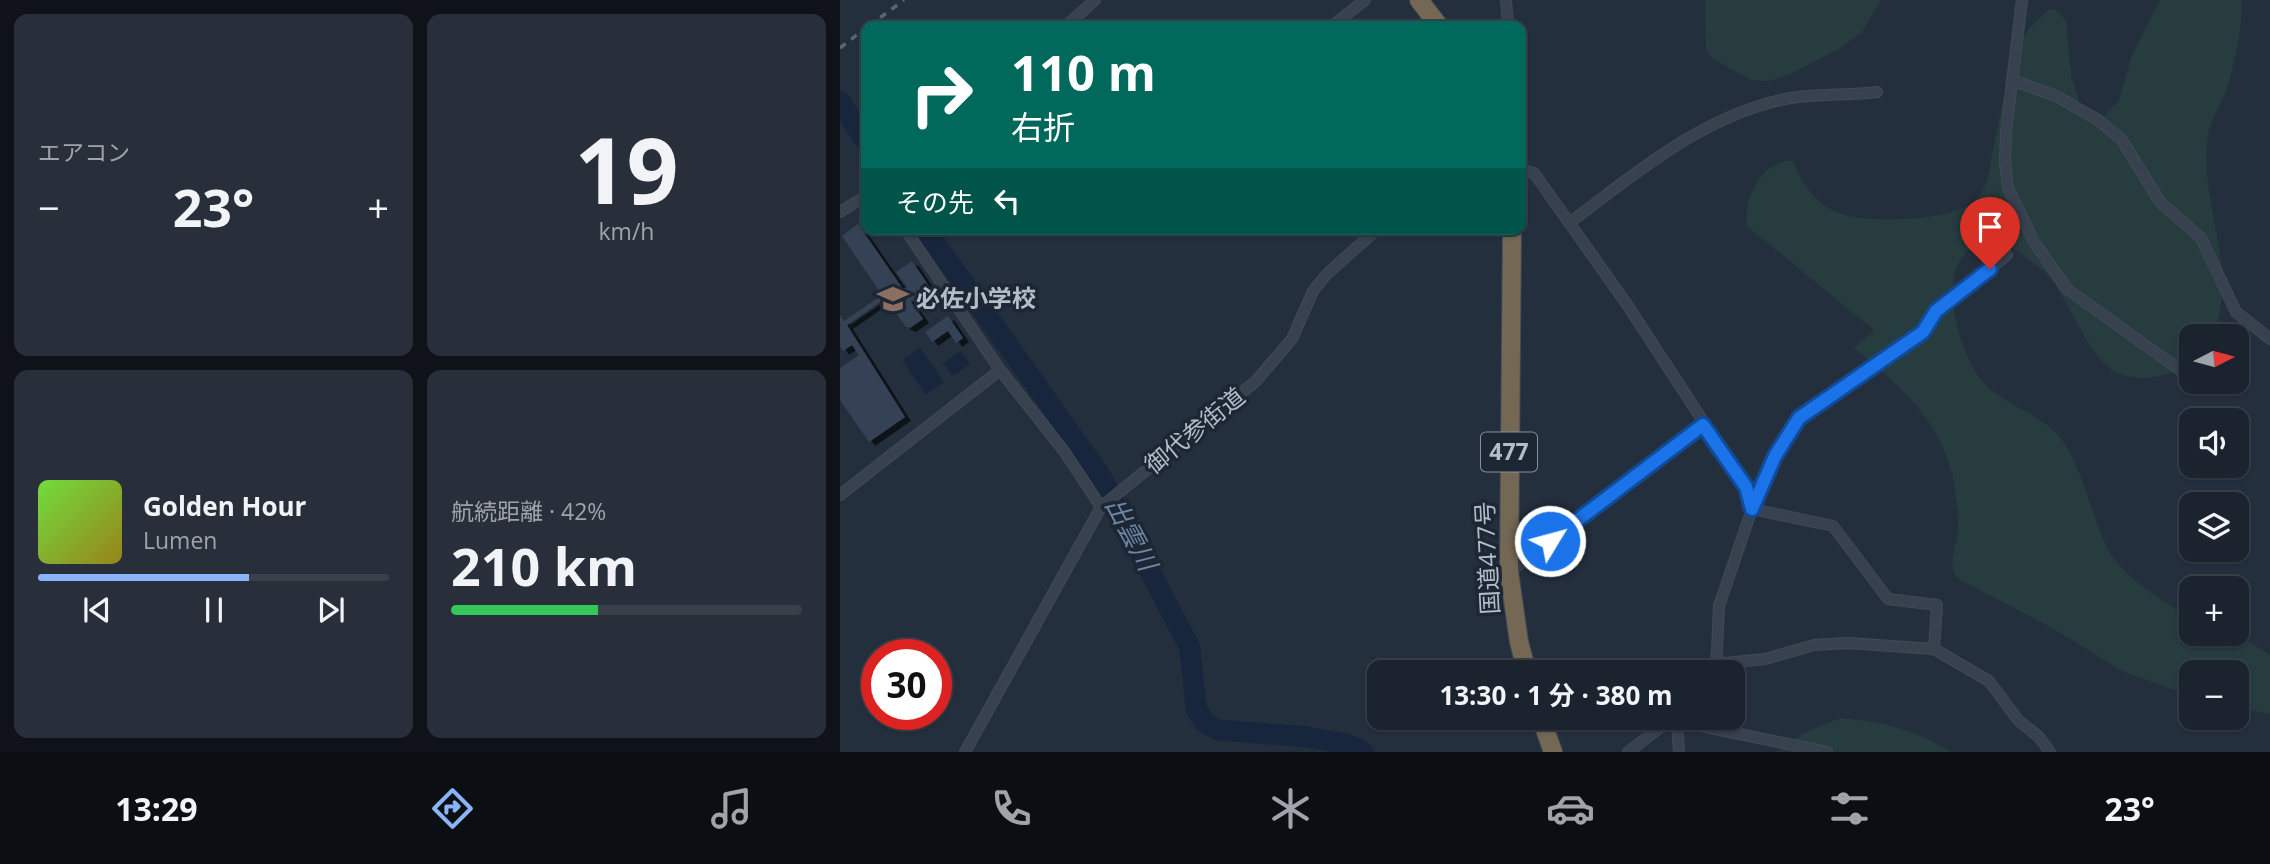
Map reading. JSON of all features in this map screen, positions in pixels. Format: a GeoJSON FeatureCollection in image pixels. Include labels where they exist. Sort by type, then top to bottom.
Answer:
{"type":"FeatureCollection","features":[{"type":"Feature","properties":{"kind":"highway"},"geometry":{"type":"LineString","coordinates":[[1419,0],[1435,21]]}},
{"type":"Feature","properties":{"kind":"highway","name":"国道477号"},"geometry":{"type":"LineString","coordinates":[[1512,235],[1508,572],[1524,660]]}},
{"type":"Feature","properties":{"kind":"highway"},"geometry":{"type":"LineString","coordinates":[[1545,730],[1553,752]]}},
{"type":"Feature","properties":{"kind":"street"},"geometry":{"type":"LineString","coordinates":[[1072,21],[1096,0]]}},
{"type":"Feature","properties":{"kind":"street"},"geometry":{"type":"LineString","coordinates":[[1339,21],[1366,0]]}},
{"type":"Feature","properties":{"kind":"street"},"geometry":{"type":"LineString","coordinates":[[1506,0],[1508,21]]}},
{"type":"Feature","properties":{"kind":"street"},"geometry":{"type":"LineString","coordinates":[[2022,0],[2005,162],[2008,188],[2034,242],[2067,289],[2179,370]]}},
{"type":"Feature","properties":{"kind":"street"},"geometry":{"type":"LineString","coordinates":[[2012,80],[2056,96],[2098,120],[2122,140],[2160,202],[2201,238],[2236,312],[2270,339]]}},
{"type":"Feature","properties":{"kind":"street"},"geometry":{"type":"LineString","coordinates":[[1569,223],[1675,144],[1735,114],[1800,97],[1877,92]]}},
{"type":"Feature","properties":{"kind":"street"},"geometry":{"type":"LineString","coordinates":[[1526,171],[1534,173],[1626,303],[1703,425],[1746,487],[1752,509]]}},
{"type":"Feature","properties":{"kind":"street"},"geometry":{"type":"LineString","coordinates":[[840,212],[861,199]]}},
{"type":"Feature","properties":{"kind":"street"},"geometry":{"type":"LineString","coordinates":[[909,235],[1000,370],[1104,504]]}},
{"type":"Feature","properties":{"kind":"street","name":"御代参街道"},"geometry":{"type":"LineString","coordinates":[[965,752],[1104,504],[1256,381],[1292,340],[1320,283],[1371,235]]}},
{"type":"Feature","properties":{"kind":"street"},"geometry":{"type":"LineString","coordinates":[[1716,660],[1719,606],[1752,509],[1775,456],[1799,418],[1923,332],[1936,311],[2007,255]]}},
{"type":"Feature","properties":{"kind":"street"},"geometry":{"type":"LineString","coordinates":[[840,495],[1000,370]]}},
{"type":"Feature","properties":{"kind":"street"},"geometry":{"type":"LineString","coordinates":[[1508,572],[1703,425]]}},
{"type":"Feature","properties":{"kind":"street"},"geometry":{"type":"LineString","coordinates":[[1752,509],[1833,526],[1888,599],[1937,605],[1934,649]]}},
{"type":"Feature","properties":{"kind":"street"},"geometry":{"type":"LineString","coordinates":[[1745,663],[1814,645],[1934,649],[1989,681],[2018,720],[2039,737],[2050,752]]}},
{"type":"Feature","properties":{"kind":"street"},"geometry":{"type":"LineString","coordinates":[[1628,752],[1657,730]]}},
{"type":"Feature","properties":{"kind":"street"},"geometry":{"type":"LineString","coordinates":[[1677,730],[1679,752]]}},
{"type":"Feature","properties":{"kind":"street"},"geometry":{"type":"LineString","coordinates":[[1718,730],[1827,752]]}},
{"type":"Feature","properties":{"kind":"green space"},"geometry":{"type":"Polygon","coordinates":[[[1705,0],[1881,0],[1862,32],[1839,49],[1790,74],[1769,81],[1751,80],[1713,59],[1706,49],[1705,0]]]}},
{"type":"Feature","properties":{"kind":"green space"},"geometry":{"type":"Polygon","coordinates":[[[2160,0],[2242,0],[2240,32],[2231,75],[2208,135],[2208,186],[2221,262],[2222,286],[2216,324],[2179,324],[2179,370],[2161,376],[2138,378],[2120,374],[2105,364],[2093,350],[2051,278],[2008,246],[1986,242],[1968,250],[1958,265],[1953,285],[1958,329],[1965,351],[1984,383],[2004,399],[2048,426],[2064,443],[2078,470],[2112,556],[2134,579],[2179,611],[2179,646],[2249,646],[2249,642],[2270,655],[2270,714],[2249,710],[2249,660],[2179,660],[2179,692],[2122,671],[2051,627],[1958,579],[1952,560],[1958,528],[1951,469],[1942,445],[1915,405],[1898,386],[1854,348],[1874,330],[1747,226],[1748,204],[1762,175],[1780,163],[1792,160],[1815,197],[1834,211],[1846,215],[1877,219],[1916,218],[1946,214],[1971,204],[1979,196],[1987,180],[2016,54],[2027,32],[2049,9],[2056,10],[2066,21],[2071,74],[2084,117],[2094,125],[2118,103],[2132,55],[2160,0]]]}},
{"type":"Feature","properties":{"kind":"green space"},"geometry":{"type":"Polygon","coordinates":[[[1841,718],[1869,721],[1912,732],[1950,752],[1776,752],[1806,732],[1841,718]]]}},
{"type":"Feature","properties":{"kind":"water"},"geometry":{"type":"Polygon","coordinates":[[[920,348],[944,382],[926,395],[902,360],[920,348]]]}},
{"type":"Feature","properties":{"kind":"water"},"geometry":{"type":"Polygon","coordinates":[[[961,351],[970,364],[952,376],[943,363],[961,351]]]}},
{"type":"Feature","properties":{"kind":"building"},"geometry":{"type":"Polygon","coordinates":[[[858,224],[861,235],[866,235],[903,289],[907,287],[896,272],[912,261],[933,292],[918,302],[916,299],[911,302],[923,319],[910,328],[905,326],[886,298],[847,325],[905,417],[869,442],[840,400],[840,368],[859,355],[852,345],[843,351],[840,346],[840,315],[844,321],[882,295],[842,236],[858,224]]]}},
{"type":"Feature","properties":{"kind":"building"},"geometry":{"type":"Polygon","coordinates":[[[948,316],[963,338],[956,343],[948,331],[932,342],[925,332],[948,316]]]}},
{"type":"Feature","properties":{"kind":"waterway","name":"出雲川"},"geometry":{"type":"LineString","coordinates":[[840,102],[861,134]]}},
{"type":"Feature","properties":{"kind":"waterway","name":"出雲川"},"geometry":{"type":"LineString","coordinates":[[929,235],[1100,475],[1190,648],[1196,708],[1204,722],[1218,730],[1308,737],[1347,744],[1363,752]]}},
{"type":"Feature","properties":{"kind":"railway"},"geometry":{"type":"LineString","coordinates":[[876,21],[904,0]]}},
{"type":"Feature","properties":{"kind":"railway"},"geometry":{"type":"LineString","coordinates":[[840,48],[861,32]]}},
{"type":"Feature","properties":{"kind":"place","name":"必佐小学校"},"geometry":{"type":"Point","coordinates":[893,299]}},
{"type":"Feature","properties":{"kind":"route"},"geometry":{"type":"LineString","coordinates":[[1550,541],[1703,425],[1714,436],[1746,487],[1752,509],[1775,456],[1790,428],[1799,418],[1923,332],[1936,311],[1990,269]]}}]}
